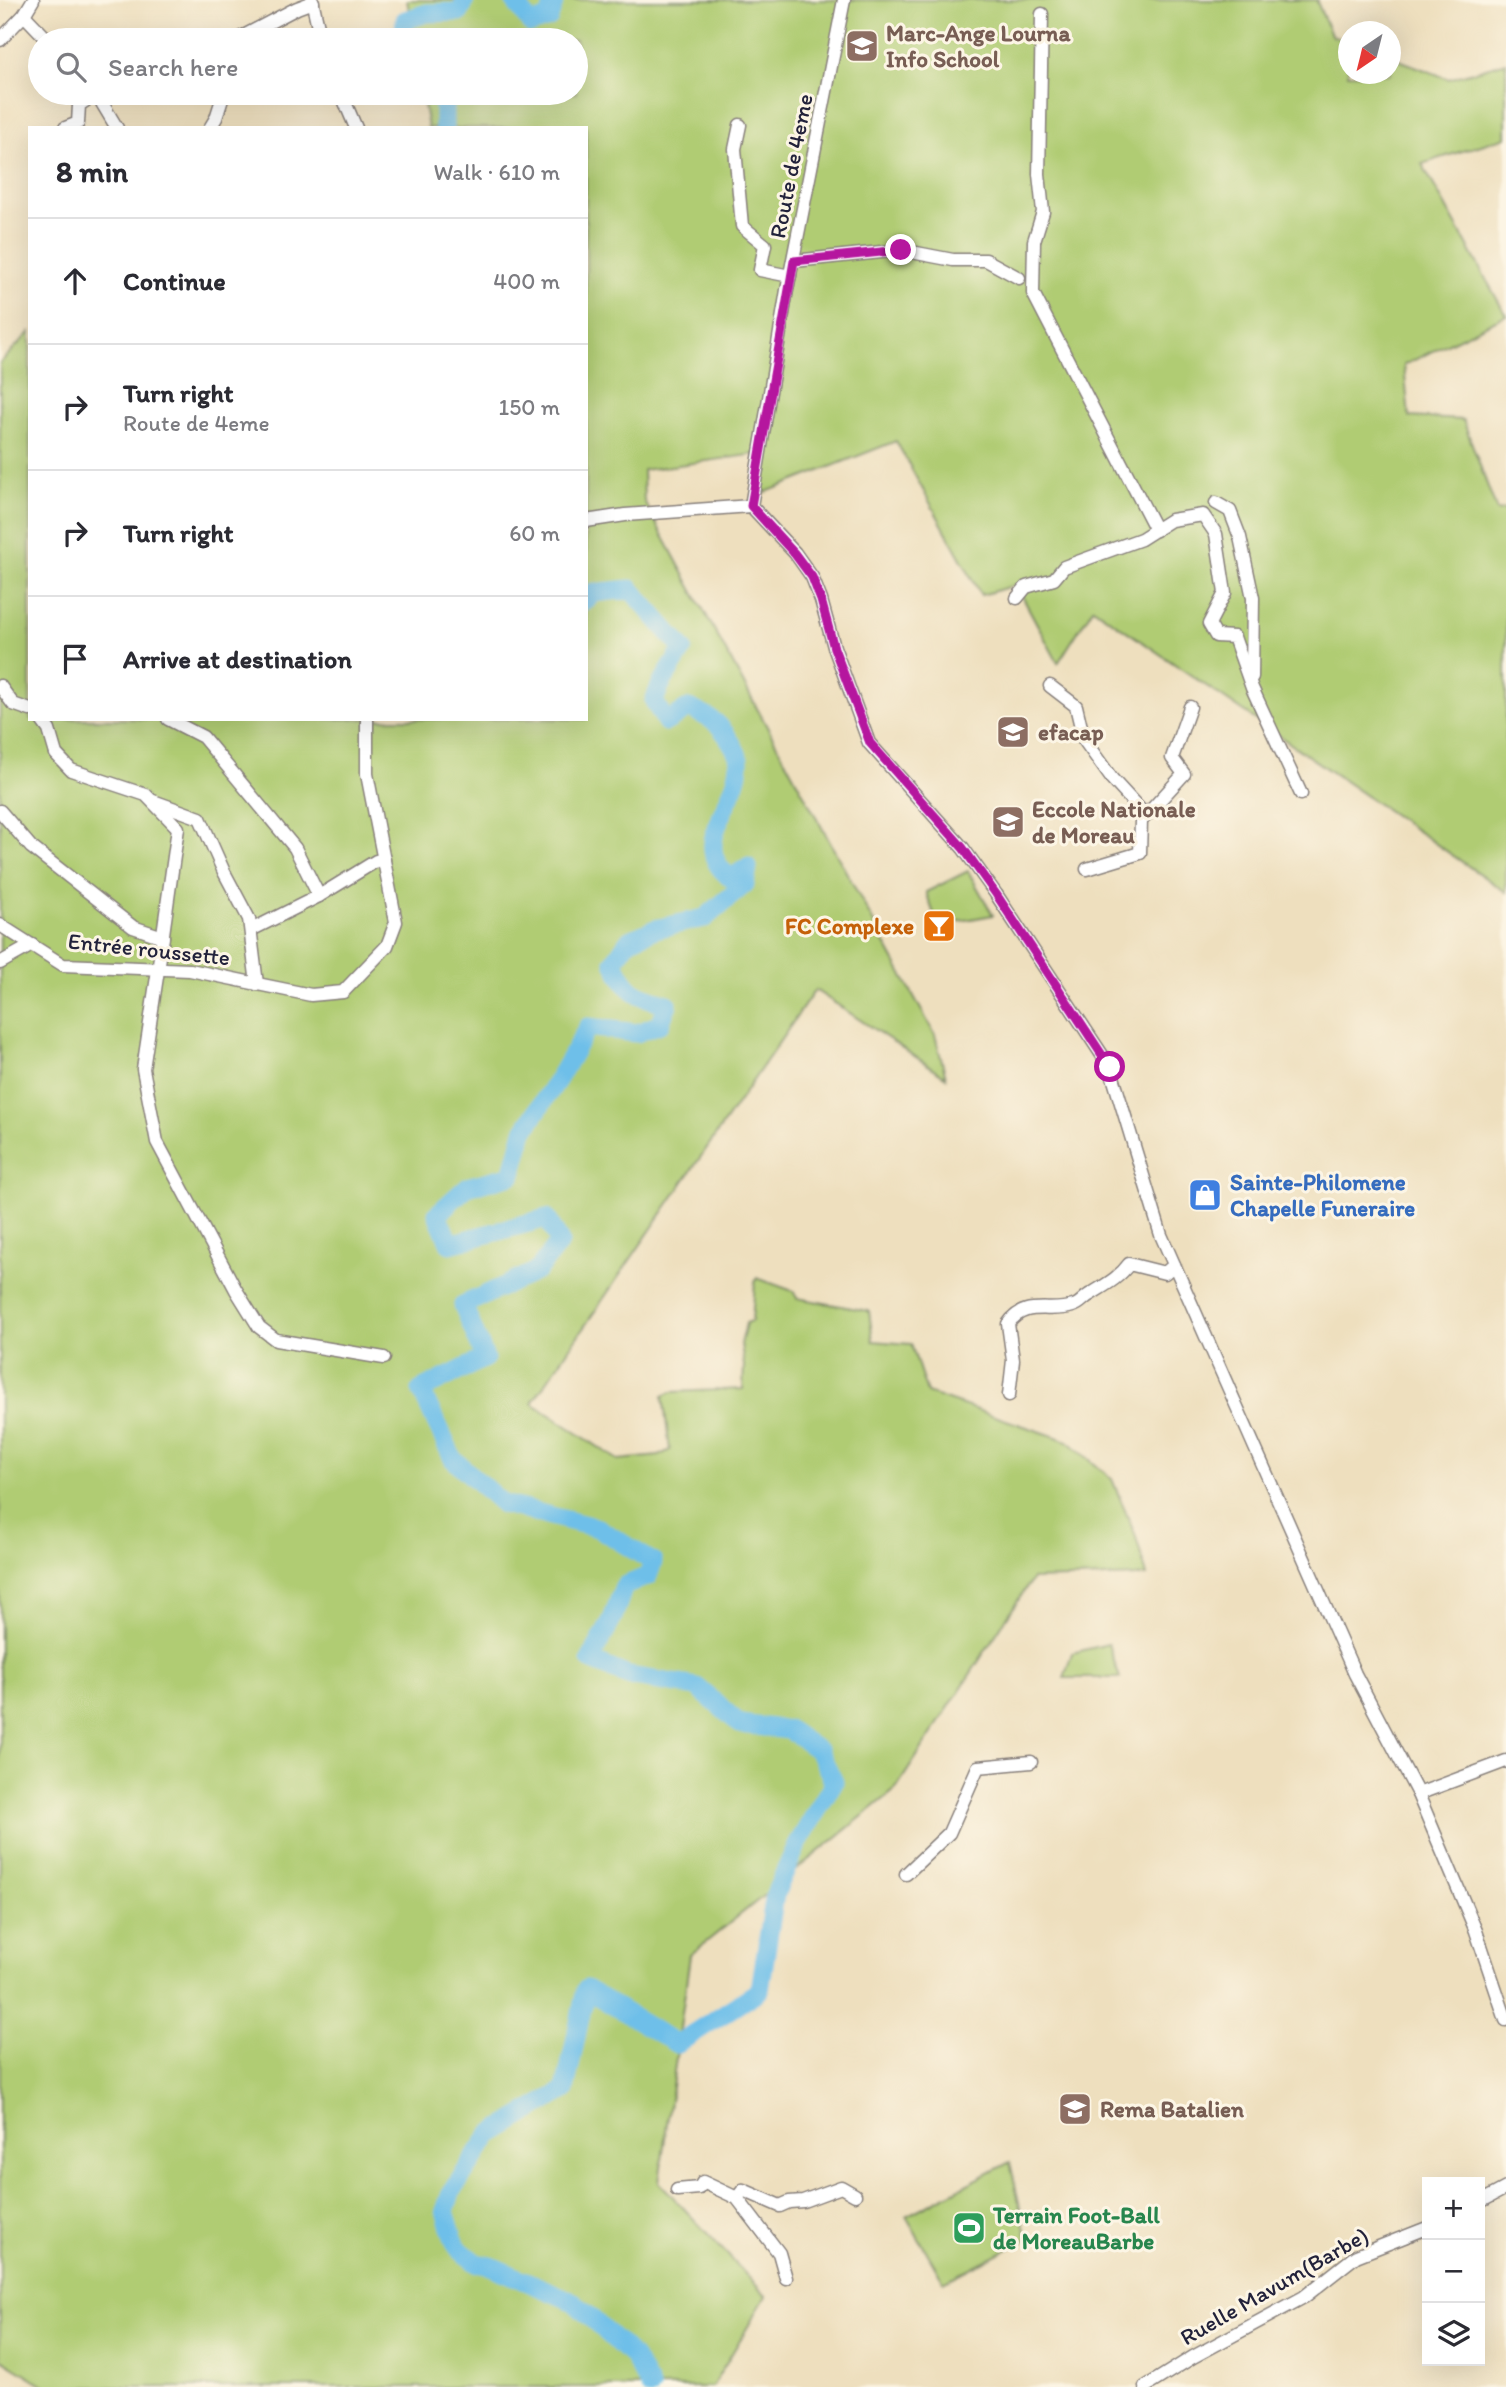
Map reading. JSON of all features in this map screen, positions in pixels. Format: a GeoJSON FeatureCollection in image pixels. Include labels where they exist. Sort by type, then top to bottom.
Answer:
{"type":"FeatureCollection","features":[{"type":"Feature","properties":{"kind":"street"},"geometry":{"type":"LineString","coordinates":[[0,40],[24,15],[33,0]]}},
{"type":"Feature","properties":{"kind":"street","name":"Route de 4eme"},"geometry":{"type":"LineString","coordinates":[[751,506],[790,276],[844,0]]}},
{"type":"Feature","properties":{"kind":"street"},"geometry":{"type":"LineString","coordinates":[[259,28],[312,1],[318,28]]}},
{"type":"Feature","properties":{"kind":"street"},"geometry":{"type":"LineString","coordinates":[[1042,14],[1040,174],[1043,212],[1034,241],[1033,293],[1156,530]]}},
{"type":"Feature","properties":{"kind":"street"},"geometry":{"type":"LineString","coordinates":[[24,15],[36,28]]}},
{"type":"Feature","properties":{"kind":"street"},"geometry":{"type":"LineString","coordinates":[[70,126],[78,123],[79,105]]}},
{"type":"Feature","properties":{"kind":"street"},"geometry":{"type":"LineString","coordinates":[[103,105],[116,126]]}},
{"type":"Feature","properties":{"kind":"street"},"geometry":{"type":"LineString","coordinates":[[212,126],[220,105]]}},
{"type":"Feature","properties":{"kind":"street"},"geometry":{"type":"LineString","coordinates":[[346,105],[355,126]]}},
{"type":"Feature","properties":{"kind":"street"},"geometry":{"type":"LineString","coordinates":[[740,125],[735,149],[741,226],[765,245],[760,270],[790,276]]}},
{"type":"Feature","properties":{"kind":"street"},"geometry":{"type":"LineString","coordinates":[[794,261],[901,250],[953,260],[986,260],[1019,278]]}},
{"type":"Feature","properties":{"kind":"street"},"geometry":{"type":"LineString","coordinates":[[1216,503],[1230,511],[1240,537],[1253,598],[1252,688]]}},
{"type":"Feature","properties":{"kind":"street"},"geometry":{"type":"LineString","coordinates":[[588,521],[625,515],[751,506],[812,577],[834,648],[870,743],[963,848],[1110,1067],[1161,1235],[1355,1674],[1418,1794],[1476,1931],[1506,2020]]}},
{"type":"Feature","properties":{"kind":"street"},"geometry":{"type":"LineString","coordinates":[[1017,598],[1026,587],[1054,579],[1064,567],[1141,540],[1171,520],[1203,515],[1216,534],[1225,593],[1209,624],[1216,636],[1234,637],[1252,688],[1301,794]]}},
{"type":"Feature","properties":{"kind":"street"},"geometry":{"type":"LineString","coordinates":[[1050,685],[1076,706],[1084,740],[1112,779],[1146,816]]}},
{"type":"Feature","properties":{"kind":"street"},"geometry":{"type":"LineString","coordinates":[[0,686],[13,704],[28,709]]}},
{"type":"Feature","properties":{"kind":"street"},"geometry":{"type":"LineString","coordinates":[[1087,869],[1140,853],[1141,821],[1184,774],[1172,758],[1190,707]]}},
{"type":"Feature","properties":{"kind":"street"},"geometry":{"type":"LineString","coordinates":[[42,721],[49,730],[56,754],[71,769],[146,795],[178,828],[143,1069],[157,1142],[236,1290],[260,1327],[276,1340],[384,1359]]}},
{"type":"Feature","properties":{"kind":"street"},"geometry":{"type":"LineString","coordinates":[[172,721],[203,737],[295,848],[319,896]]}},
{"type":"Feature","properties":{"kind":"street","name":"Entrée roussette"},"geometry":{"type":"LineString","coordinates":[[0,925],[63,964],[190,970],[311,995],[343,992],[387,946],[396,922],[367,774],[367,721]]}},
{"type":"Feature","properties":{"kind":"street"},"geometry":{"type":"LineString","coordinates":[[150,799],[200,818],[249,919],[257,984]]}},
{"type":"Feature","properties":{"kind":"street"},"geometry":{"type":"LineString","coordinates":[[0,811],[31,847],[134,927],[163,937],[162,942]]}},
{"type":"Feature","properties":{"kind":"street"},"geometry":{"type":"LineString","coordinates":[[251,930],[384,859]]}},
{"type":"Feature","properties":{"kind":"street"},"geometry":{"type":"LineString","coordinates":[[0,963],[32,945]]}},
{"type":"Feature","properties":{"kind":"street"},"geometry":{"type":"LineString","coordinates":[[1009,1395],[1013,1360],[1007,1324],[1014,1315],[1023,1310],[1072,1307],[1122,1274],[1129,1264],[1165,1273],[1174,1265]]}},
{"type":"Feature","properties":{"kind":"street"},"geometry":{"type":"LineString","coordinates":[[1418,1794],[1506,1761]]}},
{"type":"Feature","properties":{"kind":"street"},"geometry":{"type":"LineString","coordinates":[[906,1874],[949,1833],[978,1767],[1031,1762]]}},
{"type":"Feature","properties":{"kind":"street"},"geometry":{"type":"LineString","coordinates":[[677,2190],[699,2188],[703,2182],[737,2198],[779,2253],[786,2277]]}},
{"type":"Feature","properties":{"kind":"street"},"geometry":{"type":"LineString","coordinates":[[737,2198],[743,2190],[780,2206],[841,2187],[855,2195]]}},
{"type":"Feature","properties":{"kind":"street"},"geometry":{"type":"LineString","coordinates":[[1485,2199],[1506,2188]]}},
{"type":"Feature","properties":{"kind":"street","name":"Ruelle Mavum(Barbe)"},"geometry":{"type":"LineString","coordinates":[[1145,2387],[1193,2357],[1304,2297],[1356,2256],[1422,2230]]}},
{"type":"Feature","properties":{"kind":"green space"},"geometry":{"type":"Polygon","coordinates":[[[407,0],[1318,0],[1331,35],[1338,38],[1338,84],[1401,84],[1401,61],[1449,79],[1506,62],[1506,137],[1422,164],[1506,315],[1404,365],[1409,417],[1463,420],[1497,511],[1506,509],[1506,892],[1093,608],[1058,663],[1016,585],[981,595],[896,441],[764,493],[756,454],[643,470],[644,501],[935,1035],[946,1077],[815,990],[532,1403],[618,1460],[659,1456],[670,1450],[663,1396],[672,1392],[743,1389],[741,1344],[746,1323],[752,1321],[757,1278],[793,1291],[797,1298],[869,1311],[873,1341],[911,1344],[927,1393],[1068,1441],[1112,1479],[1135,1534],[1147,1576],[1032,1579],[895,1790],[690,1955],[659,2182],[766,2296],[712,2387],[47,2387],[0,2358],[0,363],[28,334],[28,721],[588,721],[588,126],[428,126],[424,105],[588,105],[588,28],[412,28],[407,0]]]}},
{"type":"Feature","properties":{"kind":"green space"},"geometry":{"type":"Polygon","coordinates":[[[968,871],[993,915],[938,925],[926,892],[968,871]]]}},
{"type":"Feature","properties":{"kind":"green space"},"geometry":{"type":"Polygon","coordinates":[[[1108,1644],[1120,1678],[1064,1678],[1072,1653],[1108,1644]]]}},
{"type":"Feature","properties":{"kind":"green space","name":"Terrain Foot-Ball de MoreauBarbe"},"geometry":{"type":"Polygon","coordinates":[[[1010,2162],[1027,2239],[944,2282],[906,2216],[1010,2162]]]}},
{"type":"Feature","properties":{"kind":"waterway"},"geometry":{"type":"LineString","coordinates":[[404,28],[405,20],[427,13],[460,12],[465,0]]}},
{"type":"Feature","properties":{"kind":"waterway"},"geometry":{"type":"LineString","coordinates":[[514,0],[531,24],[549,18],[555,0]]}},
{"type":"Feature","properties":{"kind":"waterway"},"geometry":{"type":"LineString","coordinates":[[444,105],[444,126]]}},
{"type":"Feature","properties":{"kind":"waterway"},"geometry":{"type":"LineString","coordinates":[[588,598],[592,593],[631,589],[683,649],[654,701],[666,722],[689,708],[706,716],[721,728],[734,748],[739,760],[737,775],[718,822],[713,851],[718,865],[731,878],[748,867],[745,884],[705,918],[655,929],[628,941],[614,962],[624,981],[634,992],[668,1004],[660,1024],[637,1033],[588,1027],[524,1131],[512,1175],[467,1187],[437,1214],[450,1244],[547,1218],[560,1242],[537,1271],[463,1305],[485,1358],[421,1390],[453,1459],[503,1504],[598,1528],[653,1562],[648,1576],[624,1586],[612,1620],[590,1660],[628,1676],[697,1687],[740,1724],[789,1730],[819,1751],[834,1782],[798,1843],[775,1894],[760,1990],[677,2044],[586,1989],[565,2090],[490,2135],[451,2193],[445,2211],[460,2250],[476,2263],[491,2266],[574,2302],[633,2357],[650,2387]]}},
{"type":"Feature","properties":{"kind":"place","name":"Marc-Ange Lourna Info School"},"geometry":{"type":"Point","coordinates":[862,46]}},
{"type":"Feature","properties":{"kind":"place","name":"efacap"},"geometry":{"type":"Point","coordinates":[1013,732]}},
{"type":"Feature","properties":{"kind":"place","name":"Eccole Nationale de Moreau"},"geometry":{"type":"Point","coordinates":[1008,822]}},
{"type":"Feature","properties":{"kind":"place","name":"FC Complexe"},"geometry":{"type":"Point","coordinates":[939,926]}},
{"type":"Feature","properties":{"kind":"place","name":"Sainte-Philomene Chapelle Funeraire"},"geometry":{"type":"Point","coordinates":[1205,1195]}},
{"type":"Feature","properties":{"kind":"place","name":"Rema Batalien"},"geometry":{"type":"Point","coordinates":[1075,2109]}},
{"type":"Feature","properties":{"kind":"place","name":"Terrain Foot-Ball de MoreauBarbe"},"geometry":{"type":"Point","coordinates":[969,2228]}},
{"type":"Feature","properties":{"kind":"route"},"geometry":{"type":"LineString","coordinates":[[901,250],[794,261],[751,506],[812,577],[834,648],[870,743],[963,848],[1110,1067]]}}]}
